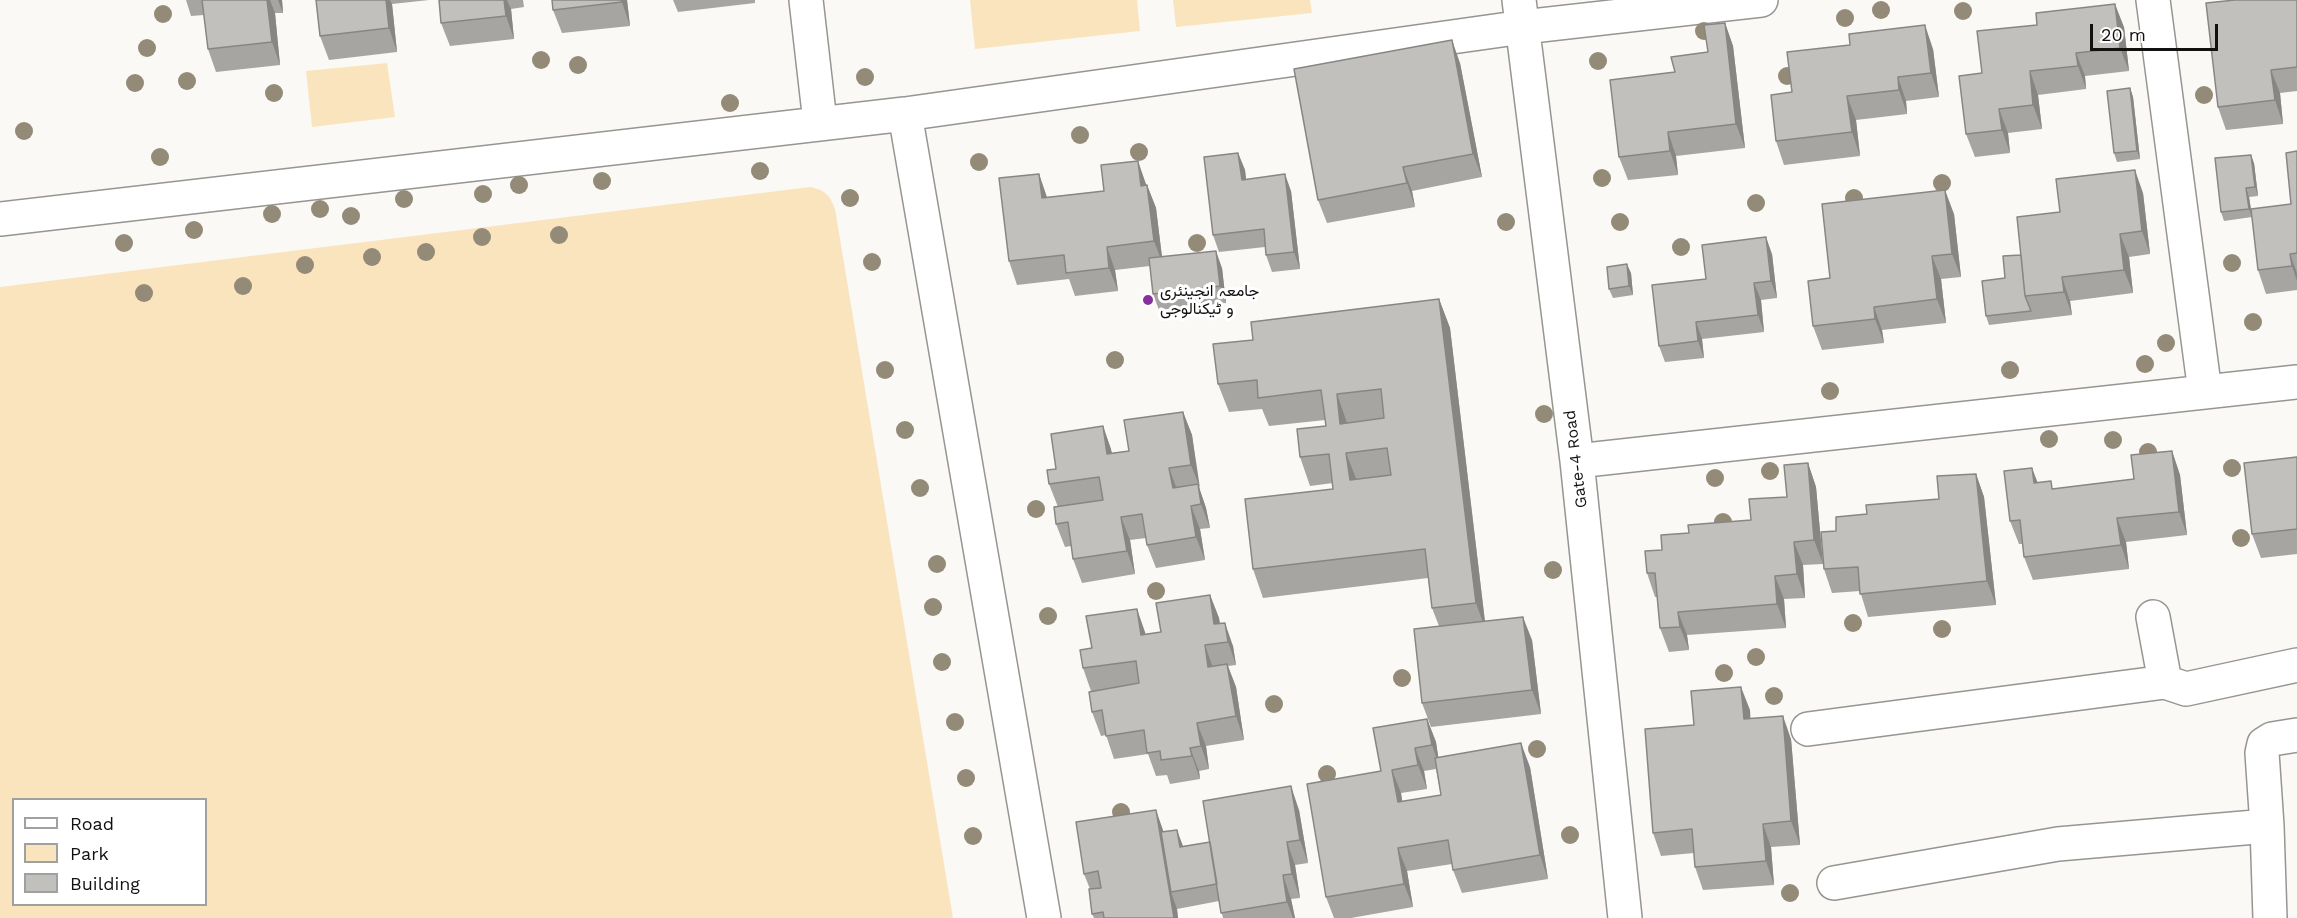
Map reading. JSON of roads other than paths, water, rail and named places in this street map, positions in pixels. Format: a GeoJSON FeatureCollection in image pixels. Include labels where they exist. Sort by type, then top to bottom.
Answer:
{"type":"FeatureCollection","features":[{"type":"Feature","properties":{"kind":"street"},"geometry":{"type":"LineString","coordinates":[[806,0],[820,122]]}},
{"type":"Feature","properties":{"kind":"street"},"geometry":{"type":"LineString","coordinates":[[0,219],[820,122],[905,114],[1521,14],[1761,0]]}},
{"type":"Feature","properties":{"kind":"street"},"geometry":{"type":"LineString","coordinates":[[2152,0],[2205,392]]}},
{"type":"Feature","properties":{"kind":"street","name":"Gate-4 Road"},"geometry":{"type":"LineString","coordinates":[[1521,14],[1577,461],[1625,918]]}},
{"type":"Feature","properties":{"kind":"street"},"geometry":{"type":"LineString","coordinates":[[905,114],[1044,918]]}},
{"type":"Feature","properties":{"kind":"street"},"geometry":{"type":"LineString","coordinates":[[1577,461],[2297,382]]}},
{"type":"Feature","properties":{"kind":"street"},"geometry":{"type":"LineString","coordinates":[[2153,617],[2165,682]]}},
{"type":"Feature","properties":{"kind":"street"},"geometry":{"type":"LineString","coordinates":[[1808,729],[2165,682],[2186,689],[2297,665]]}},
{"type":"Feature","properties":{"kind":"street"},"geometry":{"type":"LineString","coordinates":[[2270,918],[2262,753],[2264,744],[2297,735]]}},
{"type":"Feature","properties":{"kind":"street"},"geometry":{"type":"LineString","coordinates":[[1834,884],[2058,844],[2267,826]]}},
{"type":"Feature","properties":{"kind":"place","name":"جامعہ انجینئری و ٹیکنالوجی"},"geometry":{"type":"Point","coordinates":[1148,300]}}]}
